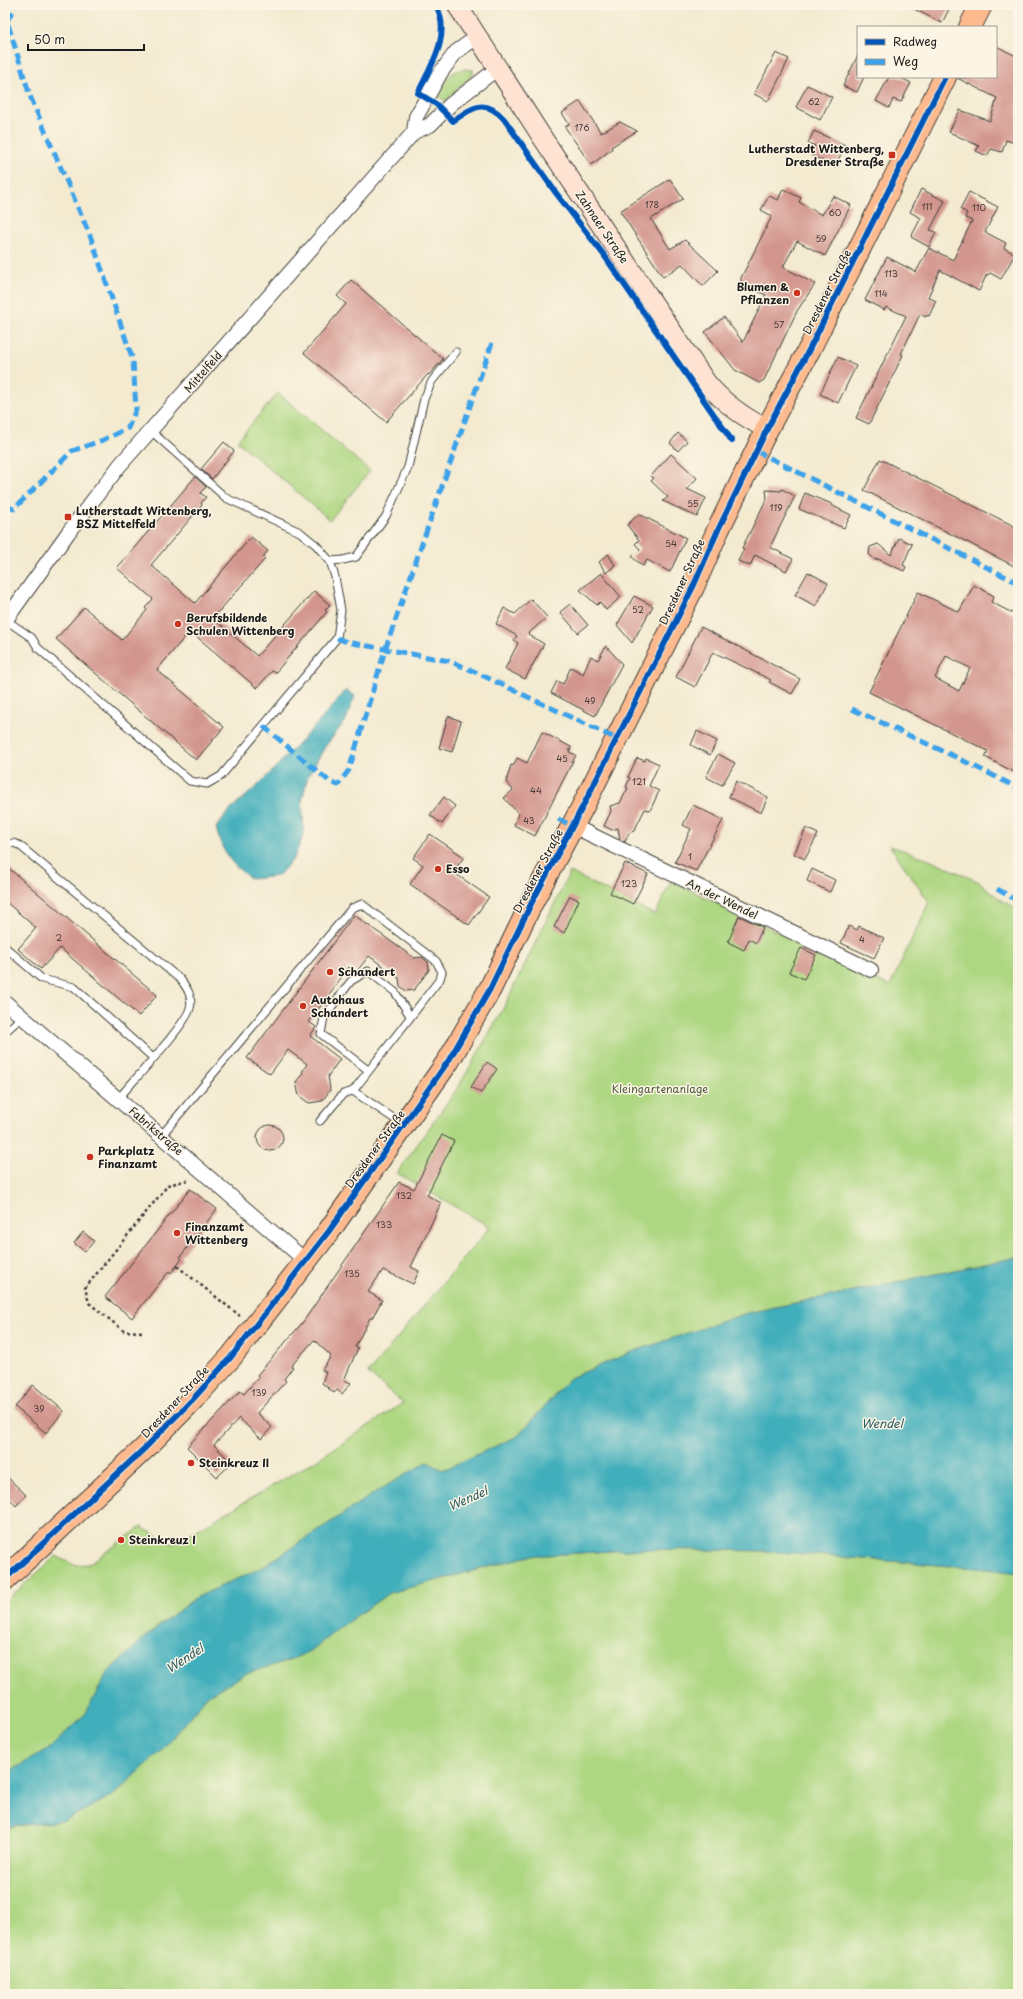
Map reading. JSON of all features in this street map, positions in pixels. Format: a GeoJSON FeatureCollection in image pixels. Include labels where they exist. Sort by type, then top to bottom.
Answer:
{"type":"FeatureCollection","features":[{"type":"Feature","properties":{"kind":"main road","name":"Zahnaer Straße"},"geometry":{"type":"LineString","coordinates":[[457,5],[706,382],[716,394],[739,414],[767,429]]}},
{"type":"Feature","properties":{"kind":"main road"},"geometry":{"type":"LineString","coordinates":[[970,26],[981,5]]}},
{"type":"Feature","properties":{"kind":"main road","name":"Dresdener Straße"},"geometry":{"type":"LineString","coordinates":[[5,1579],[151,1442],[204,1388],[255,1327],[306,1260],[435,1082],[477,1013],[532,902],[573,826],[693,587],[718,530],[767,429],[810,348],[945,78]]}},
{"type":"Feature","properties":{"kind":"street","name":"Mittelfeld"},"geometry":{"type":"LineString","coordinates":[[414,132],[416,117],[441,72],[456,52],[477,37]]}},
{"type":"Feature","properties":{"kind":"street","name":"Mittelfeld"},"geometry":{"type":"LineString","coordinates":[[6,621],[95,497],[151,431],[414,132],[430,125],[451,104],[498,68]]}},
{"type":"Feature","properties":{"kind":"street","name":"An der Wendel"},"geometry":{"type":"LineString","coordinates":[[573,826],[871,970]]}},
{"type":"Feature","properties":{"kind":"street","name":"Fabrikstraße"},"geometry":{"type":"LineString","coordinates":[[5,1002],[306,1260]]}},
{"type":"Feature","properties":{"kind":"lane"},"geometry":{"type":"LineString","coordinates":[[330,561],[343,560],[356,556],[386,516],[408,467],[424,399],[429,387],[432,381],[456,352]]}},
{"type":"Feature","properties":{"kind":"lane"},"geometry":{"type":"LineString","coordinates":[[6,621],[32,638],[38,648],[190,781],[207,784],[221,776],[337,638],[341,610],[330,561],[316,545],[300,532],[226,498],[151,431]]}},
{"type":"Feature","properties":{"kind":"lane"},"geometry":{"type":"LineString","coordinates":[[5,845],[13,843],[19,845],[181,980],[188,988],[191,999],[190,1008],[180,1026],[152,1057],[118,1099]]}},
{"type":"Feature","properties":{"kind":"lane"},"geometry":{"type":"LineString","coordinates":[[161,1136],[352,908],[362,904],[436,962],[442,972],[440,979],[368,1070],[353,1092],[343,1094],[320,1121]]}},
{"type":"Feature","properties":{"kind":"lane"},"geometry":{"type":"LineString","coordinates":[[5,947],[42,979],[74,987],[152,1057]]}},
{"type":"Feature","properties":{"kind":"lane"},"geometry":{"type":"LineString","coordinates":[[368,1070],[320,1034],[324,1017],[351,981],[368,971],[395,992],[410,1016]]}},
{"type":"Feature","properties":{"kind":"lane"},"geometry":{"type":"LineString","coordinates":[[5,1032],[22,1016]]}},
{"type":"Feature","properties":{"kind":"lane"},"geometry":{"type":"LineString","coordinates":[[353,1092],[404,1126]]}},
{"type":"Feature","properties":{"kind":"path"},"geometry":{"type":"LineString","coordinates":[[142,1332],[124,1331],[89,1303],[85,1288],[168,1185],[193,1178]]}},
{"type":"Feature","properties":{"kind":"path"},"geometry":{"type":"LineString","coordinates":[[177,1266],[255,1327]]}},
{"type":"Feature","properties":{"kind":"green space"},"geometry":{"type":"Polygon","coordinates":[[[464,69],[473,70],[473,74],[445,101],[437,95],[452,73],[464,69]]]}},
{"type":"Feature","properties":{"kind":"green space"},"geometry":{"type":"Polygon","coordinates":[[[278,393],[370,471],[330,520],[237,441],[278,393]]]}},
{"type":"Feature","properties":{"kind":"green space","name":"Kleingartenanlage"},"geometry":{"type":"Polygon","coordinates":[[[890,846],[929,859],[979,882],[1002,901],[1018,909],[1018,1257],[747,1313],[632,1352],[570,1378],[518,1436],[443,1470],[427,1463],[376,1492],[261,1568],[195,1598],[145,1637],[107,1673],[86,1713],[50,1748],[5,1774],[5,1602],[56,1556],[74,1565],[89,1564],[141,1527],[173,1544],[318,1459],[403,1403],[368,1373],[490,1227],[397,1173],[459,1086],[503,1009],[570,872],[655,915],[671,881],[890,986],[929,902],[890,846]]]}},
{"type":"Feature","properties":{"kind":"green space"},"geometry":{"type":"Polygon","coordinates":[[[644,1549],[766,1551],[988,1569],[1018,1573],[1018,1994],[5,1994],[5,1833],[11,1826],[64,1821],[115,1794],[160,1752],[208,1695],[245,1674],[290,1660],[312,1650],[339,1628],[389,1593],[529,1556],[644,1549]]]}},
{"type":"Feature","properties":{"kind":"water"},"geometry":{"type":"Polygon","coordinates":[[[346,690],[355,696],[346,720],[325,747],[308,776],[302,801],[304,834],[294,858],[278,876],[251,879],[228,857],[221,845],[216,828],[230,810],[258,785],[304,738],[346,690]]]}},
{"type":"Feature","properties":{"kind":"water","name":"Wendel"},"geometry":{"type":"Polygon","coordinates":[[[1018,1257],[1018,1573],[988,1569],[766,1551],[644,1549],[529,1556],[389,1593],[339,1628],[312,1650],[290,1660],[245,1674],[208,1695],[160,1752],[115,1794],[64,1821],[11,1826],[5,1833],[5,1774],[50,1748],[86,1713],[107,1673],[145,1637],[195,1598],[261,1568],[376,1492],[427,1462],[443,1470],[518,1436],[570,1378],[632,1352],[747,1313],[1018,1257]]]}},
{"type":"Feature","properties":{"kind":"building"},"geometry":{"type":"Polygon","coordinates":[[[906,5],[951,5],[942,23],[906,5]]]}},
{"type":"Feature","properties":{"kind":"building"},"geometry":{"type":"Polygon","coordinates":[[[997,46],[1018,57],[1018,144],[1006,140],[1002,152],[991,149],[987,156],[976,151],[979,146],[949,132],[960,110],[990,121],[997,98],[957,78],[997,78],[997,46]]]}},
{"type":"Feature","properties":{"kind":"building"},"geometry":{"type":"Polygon","coordinates":[[[776,53],[789,59],[768,101],[754,94],[776,53]]]}},
{"type":"Feature","properties":{"kind":"building"},"geometry":{"type":"Polygon","coordinates":[[[857,57],[857,78],[864,78],[857,92],[843,86],[857,57]]]}},
{"type":"Feature","properties":{"kind":"building"},"geometry":{"type":"Polygon","coordinates":[[[888,78],[901,78],[911,83],[901,102],[893,99],[889,108],[876,101],[888,78]]]}},
{"type":"Feature","properties":{"kind":"building"},"geometry":{"type":"Polygon","coordinates":[[[807,85],[832,97],[820,120],[796,107],[807,85]]]}},
{"type":"Feature","properties":{"kind":"building"},"geometry":{"type":"Polygon","coordinates":[[[580,101],[601,133],[620,122],[637,131],[611,147],[612,149],[591,165],[565,127],[569,124],[562,113],[580,101]]]}},
{"type":"Feature","properties":{"kind":"building"},"geometry":{"type":"Polygon","coordinates":[[[814,131],[845,145],[835,167],[811,155],[815,146],[808,143],[814,131]]]}},
{"type":"Feature","properties":{"kind":"building"},"geometry":{"type":"Polygon","coordinates":[[[670,179],[683,199],[651,219],[670,249],[685,240],[718,271],[703,286],[682,264],[663,277],[620,211],[670,179]]]}},
{"type":"Feature","properties":{"kind":"building"},"geometry":{"type":"Polygon","coordinates":[[[783,189],[801,198],[799,202],[822,215],[833,196],[851,205],[825,256],[797,241],[783,267],[815,284],[797,311],[764,380],[759,383],[735,370],[705,332],[724,317],[743,342],[766,295],[741,283],[741,278],[772,216],[761,210],[769,196],[778,200],[783,189]]]}},
{"type":"Feature","properties":{"kind":"building"},"geometry":{"type":"Polygon","coordinates":[[[921,189],[945,201],[930,230],[936,232],[929,247],[911,237],[921,218],[910,212],[921,189]]]}},
{"type":"Feature","properties":{"kind":"building"},"geometry":{"type":"Polygon","coordinates":[[[969,192],[998,207],[985,232],[1006,243],[1004,248],[1015,254],[1001,279],[990,273],[988,275],[987,274],[979,291],[940,270],[928,297],[936,301],[929,316],[927,315],[926,317],[920,314],[901,354],[903,355],[869,424],[856,418],[906,316],[886,307],[884,310],[865,300],[887,257],[916,272],[929,248],[953,260],[972,221],[965,218],[967,213],[960,209],[969,192]]]}},
{"type":"Feature","properties":{"kind":"building"},"geometry":{"type":"Polygon","coordinates":[[[351,280],[443,359],[386,422],[304,353],[346,304],[337,296],[351,280]]]}},
{"type":"Feature","properties":{"kind":"building"},"geometry":{"type":"Polygon","coordinates":[[[838,357],[856,366],[838,403],[820,394],[838,357]]]}},
{"type":"Feature","properties":{"kind":"building"},"geometry":{"type":"Polygon","coordinates":[[[678,433],[687,441],[678,451],[670,443],[678,433]]]}},
{"type":"Feature","properties":{"kind":"building"},"geometry":{"type":"Polygon","coordinates":[[[224,442],[234,451],[212,479],[201,469],[224,442]]]}},
{"type":"Feature","properties":{"kind":"building"},"geometry":{"type":"Polygon","coordinates":[[[671,454],[697,478],[687,489],[706,498],[697,517],[663,501],[668,497],[651,481],[654,478],[651,476],[671,454]]]}},
{"type":"Feature","properties":{"kind":"building"},"geometry":{"type":"Polygon","coordinates":[[[880,459],[1018,528],[1018,568],[864,490],[880,459]]]}},
{"type":"Feature","properties":{"kind":"building","name":"Berufsbildende Schulen Wittenberg"},"geometry":{"type":"Polygon","coordinates":[[[195,477],[206,487],[200,493],[206,497],[201,503],[202,505],[151,565],[195,603],[251,537],[268,551],[263,557],[265,559],[213,618],[257,656],[314,591],[330,605],[325,610],[327,612],[275,673],[272,671],[257,688],[190,631],[157,670],[224,727],[196,760],[56,639],[84,607],[122,640],[147,610],[145,608],[153,599],[117,568],[195,477]]]}},
{"type":"Feature","properties":{"kind":"building"},"geometry":{"type":"Polygon","coordinates":[[[782,489],[795,496],[770,547],[793,559],[786,571],[755,555],[750,566],[738,561],[744,549],[742,548],[767,498],[766,490],[781,491],[782,489]]]}},
{"type":"Feature","properties":{"kind":"building"},"geometry":{"type":"Polygon","coordinates":[[[805,493],[832,504],[831,505],[851,515],[844,528],[799,509],[805,493]]]}},
{"type":"Feature","properties":{"kind":"building"},"geometry":{"type":"Polygon","coordinates":[[[639,514],[686,538],[670,572],[647,560],[643,566],[632,557],[640,549],[635,544],[639,540],[627,525],[639,514]]]}},
{"type":"Feature","properties":{"kind":"building"},"geometry":{"type":"Polygon","coordinates":[[[899,538],[912,544],[903,565],[906,567],[904,571],[878,559],[875,560],[869,554],[870,547],[878,544],[891,555],[899,538]]]}},
{"type":"Feature","properties":{"kind":"building"},"geometry":{"type":"Polygon","coordinates":[[[608,554],[615,565],[606,573],[599,562],[608,554]]]}},
{"type":"Feature","properties":{"kind":"building"},"geometry":{"type":"Polygon","coordinates":[[[808,572],[828,583],[816,606],[795,595],[808,572]]]}},
{"type":"Feature","properties":{"kind":"building"},"geometry":{"type":"Polygon","coordinates":[[[601,573],[621,597],[606,610],[600,602],[597,605],[580,590],[601,573]]]}},
{"type":"Feature","properties":{"kind":"building"},"geometry":{"type":"Polygon","coordinates":[[[974,585],[994,596],[991,602],[1018,616],[1018,774],[985,757],[988,751],[869,692],[918,592],[959,612],[974,585]],[[946,656],[935,678],[959,691],[970,668],[946,656]]]}},
{"type":"Feature","properties":{"kind":"building"},"geometry":{"type":"Polygon","coordinates":[[[634,596],[653,606],[632,643],[617,625],[634,596]]]}},
{"type":"Feature","properties":{"kind":"building"},"geometry":{"type":"Polygon","coordinates":[[[531,599],[547,617],[528,634],[544,644],[525,679],[505,669],[518,643],[514,640],[517,636],[496,624],[504,608],[515,614],[531,599]]]}},
{"type":"Feature","properties":{"kind":"building"},"geometry":{"type":"Polygon","coordinates":[[[570,604],[588,625],[578,633],[560,612],[570,604]]]}},
{"type":"Feature","properties":{"kind":"building"},"geometry":{"type":"Polygon","coordinates":[[[701,627],[800,679],[792,694],[769,682],[771,680],[713,652],[695,687],[676,677],[701,627]]]}},
{"type":"Feature","properties":{"kind":"building"},"geometry":{"type":"Polygon","coordinates":[[[606,646],[622,664],[595,716],[551,693],[557,681],[563,684],[571,667],[583,674],[591,656],[598,660],[606,646]]]}},
{"type":"Feature","properties":{"kind":"building"},"geometry":{"type":"Polygon","coordinates":[[[448,716],[461,721],[452,752],[439,748],[448,716]]]}},
{"type":"Feature","properties":{"kind":"building"},"geometry":{"type":"Polygon","coordinates":[[[697,731],[717,741],[710,755],[691,745],[697,731]]]}},
{"type":"Feature","properties":{"kind":"building"},"geometry":{"type":"Polygon","coordinates":[[[542,732],[571,747],[569,752],[576,755],[535,836],[514,825],[519,814],[504,798],[513,790],[506,782],[511,765],[513,766],[517,758],[527,763],[542,732]]]}},
{"type":"Feature","properties":{"kind":"building"},"geometry":{"type":"Polygon","coordinates":[[[718,754],[735,763],[722,785],[706,777],[718,754]]]}},
{"type":"Feature","properties":{"kind":"building"},"geometry":{"type":"Polygon","coordinates":[[[637,758],[645,761],[646,758],[659,764],[649,786],[659,791],[650,811],[645,809],[634,831],[629,833],[625,842],[620,840],[618,828],[612,830],[604,826],[611,811],[610,806],[620,803],[628,788],[626,787],[630,778],[628,777],[637,758]]]}},
{"type":"Feature","properties":{"kind":"building"},"geometry":{"type":"Polygon","coordinates":[[[736,781],[768,797],[761,813],[729,797],[736,781]]]}},
{"type":"Feature","properties":{"kind":"building"},"geometry":{"type":"Polygon","coordinates":[[[444,797],[455,806],[442,824],[430,815],[444,797]]]}},
{"type":"Feature","properties":{"kind":"building"},"geometry":{"type":"Polygon","coordinates":[[[693,805],[723,820],[696,871],[675,862],[691,829],[683,825],[693,805]]]}},
{"type":"Feature","properties":{"kind":"building"},"geometry":{"type":"Polygon","coordinates":[[[806,828],[818,834],[805,859],[794,854],[806,828]]]}},
{"type":"Feature","properties":{"kind":"building"},"geometry":{"type":"Polygon","coordinates":[[[430,834],[464,857],[453,872],[489,897],[469,925],[410,884],[423,865],[413,858],[430,834]]]}},
{"type":"Feature","properties":{"kind":"building"},"geometry":{"type":"Polygon","coordinates":[[[625,863],[648,874],[633,904],[610,893],[625,863]]]}},
{"type":"Feature","properties":{"kind":"building"},"geometry":{"type":"Polygon","coordinates":[[[5,865],[157,995],[139,1016],[60,948],[41,969],[18,949],[36,928],[5,901],[5,865]]]}},
{"type":"Feature","properties":{"kind":"building"},"geometry":{"type":"Polygon","coordinates":[[[812,869],[835,880],[830,892],[807,881],[812,869]]]}},
{"type":"Feature","properties":{"kind":"building"},"geometry":{"type":"Polygon","coordinates":[[[570,896],[579,900],[564,933],[554,927],[570,896]]]}},
{"type":"Feature","properties":{"kind":"building","name":"Autohaus Schandert"},"geometry":{"type":"Polygon","coordinates":[[[354,915],[414,958],[422,957],[428,962],[429,970],[414,990],[406,991],[400,986],[399,978],[369,956],[356,972],[349,967],[309,1022],[316,1027],[310,1036],[340,1059],[328,1076],[330,1090],[322,1101],[309,1103],[299,1096],[296,1082],[303,1073],[302,1072],[307,1064],[288,1050],[270,1074],[247,1058],[354,915]]]}},
{"type":"Feature","properties":{"kind":"building"},"geometry":{"type":"Polygon","coordinates":[[[739,916],[763,927],[756,943],[749,939],[744,950],[728,942],[739,916]]]}},
{"type":"Feature","properties":{"kind":"building"},"geometry":{"type":"Polygon","coordinates":[[[849,926],[857,930],[859,926],[884,938],[874,958],[841,943],[849,926]]]}},
{"type":"Feature","properties":{"kind":"building"},"geometry":{"type":"Polygon","coordinates":[[[801,948],[816,955],[804,979],[789,972],[801,948]]]}},
{"type":"Feature","properties":{"kind":"building"},"geometry":{"type":"Polygon","coordinates":[[[487,1062],[497,1069],[481,1093],[471,1087],[487,1062]]]}},
{"type":"Feature","properties":{"kind":"building"},"geometry":{"type":"Polygon","coordinates":[[[270,1125],[279,1129],[283,1138],[279,1147],[270,1151],[261,1147],[257,1138],[261,1129],[270,1125]]]}},
{"type":"Feature","properties":{"kind":"building"},"geometry":{"type":"Polygon","coordinates":[[[442,1135],[454,1141],[427,1195],[441,1203],[411,1267],[419,1271],[413,1284],[383,1270],[368,1292],[382,1300],[372,1318],[370,1318],[355,1347],[358,1348],[344,1380],[351,1383],[342,1394],[337,1390],[334,1393],[322,1383],[326,1372],[322,1370],[331,1356],[314,1340],[291,1366],[293,1367],[284,1379],[286,1381],[257,1413],[272,1427],[261,1439],[239,1418],[214,1445],[232,1463],[217,1477],[187,1447],[240,1391],[244,1394],[259,1377],[257,1375],[303,1322],[399,1182],[414,1189],[442,1135]]]}},
{"type":"Feature","properties":{"kind":"building","name":"Finanzamt Wittenberg"},"geometry":{"type":"Polygon","coordinates":[[[190,1189],[217,1209],[180,1257],[182,1259],[171,1273],[169,1271],[132,1318],[105,1297],[190,1189]]]}},
{"type":"Feature","properties":{"kind":"building"},"geometry":{"type":"Polygon","coordinates":[[[83,1232],[94,1241],[85,1252],[74,1243],[83,1232]]]}},
{"type":"Feature","properties":{"kind":"building"},"geometry":{"type":"Polygon","coordinates":[[[33,1385],[64,1411],[46,1433],[15,1407],[33,1385]]]}},
{"type":"Feature","properties":{"kind":"building"},"geometry":{"type":"Polygon","coordinates":[[[5,1475],[26,1495],[16,1506],[5,1494],[5,1475]]]}},
{"type":"Feature","properties":{"kind":"marked path"},"geometry":{"type":"LineString","coordinates":[[5,506],[14,509],[72,451],[103,440],[128,428],[136,409],[133,360],[91,238],[30,96],[7,21],[16,5]]}},
{"type":"Feature","properties":{"kind":"marked path"},"geometry":{"type":"LineString","coordinates":[[263,726],[329,781],[338,785],[349,770],[385,650],[492,343]]}},
{"type":"Feature","properties":{"kind":"marked path"},"geometry":{"type":"LineString","coordinates":[[756,451],[1018,583]]}},
{"type":"Feature","properties":{"kind":"marked path"},"geometry":{"type":"LineString","coordinates":[[337,638],[347,642],[449,661],[617,739]]}},
{"type":"Feature","properties":{"kind":"marked path"},"geometry":{"type":"LineString","coordinates":[[852,709],[960,759],[1018,788]]}},
{"type":"Feature","properties":{"kind":"marked path"},"geometry":{"type":"LineString","coordinates":[[558,819],[573,826]]}},
{"type":"Feature","properties":{"kind":"marked path"},"geometry":{"type":"LineString","coordinates":[[997,889],[1018,901]]}},
{"type":"Feature","properties":{"kind":"cycle path"},"geometry":{"type":"LineString","coordinates":[[436,5],[442,28],[441,39],[434,61],[418,93],[436,104],[453,121],[467,112],[479,107],[491,108],[504,119],[556,193],[604,255],[732,441]]}},
{"type":"Feature","properties":{"kind":"cycle path"},"geometry":{"type":"LineString","coordinates":[[5,1579],[146,1447],[193,1399],[231,1357],[329,1231],[449,1060],[490,989],[532,902],[582,808],[693,587],[718,530],[767,429],[810,348],[945,78]]}},
{"type":"Feature","properties":{"kind":"place","name":"Lutherstadt Wittenberg, Dresdener Straße"},"geometry":{"type":"Point","coordinates":[892,155]}},
{"type":"Feature","properties":{"kind":"place","name":"Blumen & Pflanzen"},"geometry":{"type":"Point","coordinates":[797,293]}},
{"type":"Feature","properties":{"kind":"place","name":"Lutherstadt Wittenberg, BSZ Mittelfeld"},"geometry":{"type":"Point","coordinates":[68,517]}},
{"type":"Feature","properties":{"kind":"place","name":"Berufsbildende Schulen Wittenberg"},"geometry":{"type":"Point","coordinates":[178,624]}},
{"type":"Feature","properties":{"kind":"place","name":"Esso"},"geometry":{"type":"Point","coordinates":[438,869]}},
{"type":"Feature","properties":{"kind":"place","name":"Schandert"},"geometry":{"type":"Point","coordinates":[330,972]}},
{"type":"Feature","properties":{"kind":"place","name":"Autohaus Schandert"},"geometry":{"type":"Point","coordinates":[303,1006]}},
{"type":"Feature","properties":{"kind":"place","name":"Parkplatz Finanzamt"},"geometry":{"type":"Point","coordinates":[90,1157]}},
{"type":"Feature","properties":{"kind":"place","name":"Finanzamt Wittenberg"},"geometry":{"type":"Point","coordinates":[177,1233]}},
{"type":"Feature","properties":{"kind":"place","name":"Steinkreuz II"},"geometry":{"type":"Point","coordinates":[191,1463]}},
{"type":"Feature","properties":{"kind":"place","name":"Steinkreuz I"},"geometry":{"type":"Point","coordinates":[121,1540]}}]}
